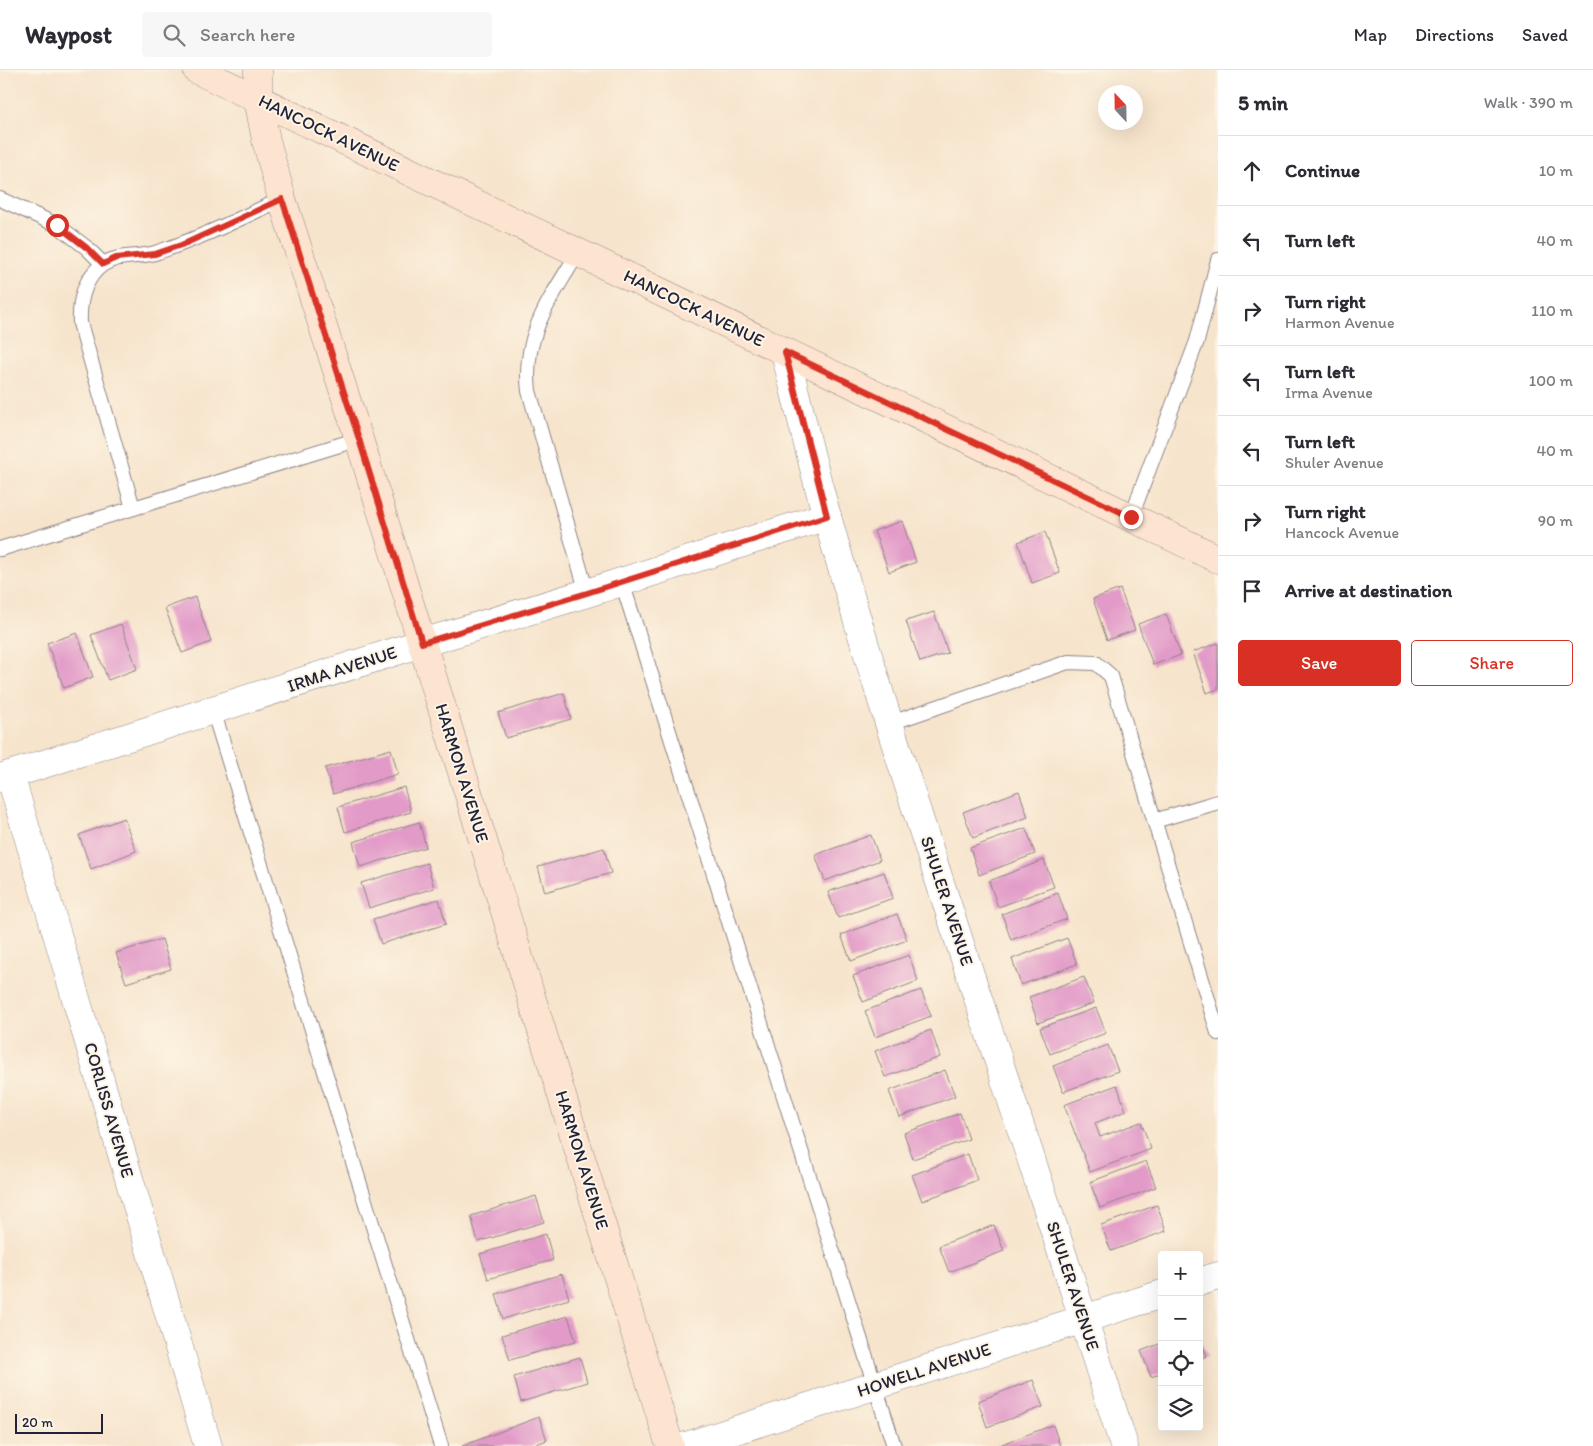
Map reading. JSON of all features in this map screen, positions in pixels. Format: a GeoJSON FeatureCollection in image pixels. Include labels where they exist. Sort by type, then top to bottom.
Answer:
{"type":"FeatureCollection","features":[{"type":"Feature","properties":{"kind":"street","name":"HANCOCK AVENUE"},"geometry":{"type":"LineString","coordinates":[[197,70],[1218,559]]}},
{"type":"Feature","properties":{"kind":"street","name":"HARMON AVENUE"},"geometry":{"type":"LineString","coordinates":[[258,70],[258,98],[266,140],[282,199],[359,439],[670,1446]]}},
{"type":"Feature","properties":{"kind":"street","name":"SHULER AVENUE"},"geometry":{"type":"LineString","coordinates":[[785,352],[827,516],[888,724],[1124,1446]]}},
{"type":"Feature","properties":{"kind":"street","name":"IRMA AVENUE"},"geometry":{"type":"LineString","coordinates":[[5,776],[827,516]]}},
{"type":"Feature","properties":{"kind":"street","name":"CORLISS AVENUE"},"geometry":{"type":"LineString","coordinates":[[5,776],[208,1446]]}},
{"type":"Feature","properties":{"kind":"street"},"geometry":{"type":"LineString","coordinates":[[1203,1281],[1218,1276]]}},
{"type":"Feature","properties":{"kind":"street","name":"HOWELL AVENUE"},"geometry":{"type":"LineString","coordinates":[[686,1446],[1158,1295]]}},
{"type":"Feature","properties":{"kind":"lane"},"geometry":{"type":"LineString","coordinates":[[0,198],[57,225],[87,248],[103,264]]}},
{"type":"Feature","properties":{"kind":"lane"},"geometry":{"type":"LineString","coordinates":[[133,508],[80,323],[79,310],[84,288],[93,274],[103,264],[116,258],[155,254],[184,244],[282,199]]}},
{"type":"Feature","properties":{"kind":"lane"},"geometry":{"type":"LineString","coordinates":[[578,253],[551,298],[536,328],[529,351],[527,374],[529,391],[587,593]]}},
{"type":"Feature","properties":{"kind":"lane"},"geometry":{"type":"LineString","coordinates":[[1131,517],[1197,341],[1218,260]]}},
{"type":"Feature","properties":{"kind":"lane"},"geometry":{"type":"LineString","coordinates":[[0,549],[359,439]]}},
{"type":"Feature","properties":{"kind":"lane"},"geometry":{"type":"LineString","coordinates":[[622,582],[894,1446]]}},
{"type":"Feature","properties":{"kind":"lane"},"geometry":{"type":"LineString","coordinates":[[888,724],[1068,662],[1096,663],[1111,676],[1218,1033]]}},
{"type":"Feature","properties":{"kind":"lane"},"geometry":{"type":"LineString","coordinates":[[213,710],[441,1446]]}},
{"type":"Feature","properties":{"kind":"lane"},"geometry":{"type":"LineString","coordinates":[[1154,821],[1218,802]]}},
{"type":"Feature","properties":{"kind":"building"},"geometry":{"type":"Polygon","coordinates":[[[902,521],[916,562],[889,572],[874,531],[902,521]]]}},
{"type":"Feature","properties":{"kind":"building"},"geometry":{"type":"Polygon","coordinates":[[[1045,532],[1060,573],[1032,583],[1018,542],[1045,532]]]}},
{"type":"Feature","properties":{"kind":"building"},"geometry":{"type":"Polygon","coordinates":[[[1120,589],[1135,630],[1107,640],[1093,599],[1120,589]]]}},
{"type":"Feature","properties":{"kind":"building"},"geometry":{"type":"Polygon","coordinates":[[[195,597],[211,642],[182,653],[165,608],[195,597]]]}},
{"type":"Feature","properties":{"kind":"building"},"geometry":{"type":"Polygon","coordinates":[[[934,612],[948,653],[920,662],[906,621],[934,612]]]}},
{"type":"Feature","properties":{"kind":"building"},"geometry":{"type":"Polygon","coordinates":[[[1166,614],[1181,655],[1153,665],[1138,624],[1166,614]]]}},
{"type":"Feature","properties":{"kind":"building"},"geometry":{"type":"Polygon","coordinates":[[[121,624],[137,669],[108,680],[91,635],[121,624]]]}},
{"type":"Feature","properties":{"kind":"building"},"geometry":{"type":"Polygon","coordinates":[[[77,633],[93,677],[64,688],[47,643],[77,633]]]}},
{"type":"Feature","properties":{"kind":"building"},"geometry":{"type":"Polygon","coordinates":[[[1218,643],[1218,689],[1207,693],[1193,652],[1218,643]]]}},
{"type":"Feature","properties":{"kind":"building"},"geometry":{"type":"Polygon","coordinates":[[[564,693],[571,719],[506,738],[498,713],[564,693]]]}},
{"type":"Feature","properties":{"kind":"building"},"geometry":{"type":"Polygon","coordinates":[[[391,749],[398,774],[333,794],[325,768],[391,749]]]}},
{"type":"Feature","properties":{"kind":"building"},"geometry":{"type":"Polygon","coordinates":[[[404,787],[411,812],[345,832],[338,807],[404,787]]]}},
{"type":"Feature","properties":{"kind":"building"},"geometry":{"type":"Polygon","coordinates":[[[1019,791],[1028,817],[973,838],[963,812],[1019,791]]]}},
{"type":"Feature","properties":{"kind":"building"},"geometry":{"type":"Polygon","coordinates":[[[124,818],[136,851],[91,869],[79,835],[124,818]]]}},
{"type":"Feature","properties":{"kind":"building"},"geometry":{"type":"Polygon","coordinates":[[[419,822],[426,847],[360,867],[353,842],[419,822]]]}},
{"type":"Feature","properties":{"kind":"building"},"geometry":{"type":"Polygon","coordinates":[[[1026,828],[1035,854],[979,875],[970,848],[1026,828]]]}},
{"type":"Feature","properties":{"kind":"building"},"geometry":{"type":"Polygon","coordinates":[[[871,835],[880,860],[825,881],[815,855],[871,835]]]}},
{"type":"Feature","properties":{"kind":"building"},"geometry":{"type":"Polygon","coordinates":[[[604,848],[611,873],[545,892],[538,867],[604,848]]]}},
{"type":"Feature","properties":{"kind":"building"},"geometry":{"type":"Polygon","coordinates":[[[1044,860],[1054,887],[998,907],[989,881],[1044,860]]]}},
{"type":"Feature","properties":{"kind":"building"},"geometry":{"type":"Polygon","coordinates":[[[427,863],[434,888],[369,908],[361,883],[427,863]]]}},
{"type":"Feature","properties":{"kind":"building"},"geometry":{"type":"Polygon","coordinates":[[[884,872],[893,898],[838,918],[828,892],[884,872]]]}},
{"type":"Feature","properties":{"kind":"building"},"geometry":{"type":"Polygon","coordinates":[[[1058,893],[1067,919],[1011,940],[1002,914],[1058,893]]]}},
{"type":"Feature","properties":{"kind":"building"},"geometry":{"type":"Polygon","coordinates":[[[439,899],[446,924],[381,944],[373,919],[439,899]]]}},
{"type":"Feature","properties":{"kind":"building"},"geometry":{"type":"Polygon","coordinates":[[[897,914],[907,940],[851,961],[841,935],[897,914]]]}},
{"type":"Feature","properties":{"kind":"building"},"geometry":{"type":"Polygon","coordinates":[[[1067,938],[1077,964],[1021,985],[1012,959],[1067,938]]]}},
{"type":"Feature","properties":{"kind":"building"},"geometry":{"type":"Polygon","coordinates":[[[162,939],[171,969],[126,983],[116,953],[162,939]]]}},
{"type":"Feature","properties":{"kind":"building"},"geometry":{"type":"Polygon","coordinates":[[[909,955],[918,981],[863,1002],[853,976],[909,955]]]}},
{"type":"Feature","properties":{"kind":"building"},"geometry":{"type":"Polygon","coordinates":[[[1084,977],[1094,1003],[1038,1023],[1029,997],[1084,977]]]}},
{"type":"Feature","properties":{"kind":"building"},"geometry":{"type":"Polygon","coordinates":[[[921,990],[931,1016],[875,1037],[865,1011],[921,990]]]}},
{"type":"Feature","properties":{"kind":"building"},"geometry":{"type":"Polygon","coordinates":[[[1096,1008],[1106,1033],[1050,1054],[1040,1028],[1096,1008]]]}},
{"type":"Feature","properties":{"kind":"building"},"geometry":{"type":"Polygon","coordinates":[[[931,1030],[940,1057],[885,1077],[875,1051],[931,1030]]]}},
{"type":"Feature","properties":{"kind":"building"},"geometry":{"type":"Polygon","coordinates":[[[1108,1045],[1118,1071],[1063,1092],[1053,1066],[1108,1045]]]}},
{"type":"Feature","properties":{"kind":"building"},"geometry":{"type":"Polygon","coordinates":[[[945,1070],[955,1096],[899,1117],[889,1091],[945,1070]]]}},
{"type":"Feature","properties":{"kind":"building"},"geometry":{"type":"Polygon","coordinates":[[[1117,1085],[1126,1111],[1095,1123],[1100,1137],[1141,1122],[1151,1149],[1090,1172],[1064,1105],[1117,1085]]]}},
{"type":"Feature","properties":{"kind":"building"},"geometry":{"type":"Polygon","coordinates":[[[960,1113],[969,1139],[913,1159],[904,1133],[960,1113]]]}},
{"type":"Feature","properties":{"kind":"building"},"geometry":{"type":"Polygon","coordinates":[[[968,1154],[977,1180],[922,1201],[912,1175],[968,1154]]]}},
{"type":"Feature","properties":{"kind":"building"},"geometry":{"type":"Polygon","coordinates":[[[1146,1161],[1156,1187],[1100,1208],[1090,1182],[1146,1161]]]}},
{"type":"Feature","properties":{"kind":"building"},"geometry":{"type":"Polygon","coordinates":[[[536,1196],[544,1222],[478,1242],[471,1216],[536,1196]]]}},
{"type":"Feature","properties":{"kind":"building"},"geometry":{"type":"Polygon","coordinates":[[[1157,1205],[1166,1231],[1111,1251],[1101,1225],[1157,1205]]]}},
{"type":"Feature","properties":{"kind":"building"},"geometry":{"type":"Polygon","coordinates":[[[994,1225],[1004,1251],[949,1272],[939,1246],[994,1225]]]}},
{"type":"Feature","properties":{"kind":"building"},"geometry":{"type":"Polygon","coordinates":[[[546,1234],[553,1260],[488,1279],[480,1254],[546,1234]]]}},
{"type":"Feature","properties":{"kind":"building"},"geometry":{"type":"Polygon","coordinates":[[[562,1274],[569,1299],[503,1319],[496,1294],[562,1274]]]}},
{"type":"Feature","properties":{"kind":"building"},"geometry":{"type":"Polygon","coordinates":[[[568,1316],[576,1341],[510,1360],[502,1335],[568,1316]]]}},
{"type":"Feature","properties":{"kind":"building"},"geometry":{"type":"Polygon","coordinates":[[[1158,1345],[1158,1374],[1151,1377],[1141,1351],[1158,1345]]]}},
{"type":"Feature","properties":{"kind":"building"},"geometry":{"type":"Polygon","coordinates":[[[1203,1346],[1207,1356],[1203,1358],[1203,1346]]]}},
{"type":"Feature","properties":{"kind":"building"},"geometry":{"type":"Polygon","coordinates":[[[580,1357],[587,1382],[521,1402],[514,1377],[580,1357]]]}},
{"type":"Feature","properties":{"kind":"building"},"geometry":{"type":"Polygon","coordinates":[[[1033,1380],[1043,1407],[987,1427],[978,1401],[1033,1380]]]}},
{"type":"Feature","properties":{"kind":"building"},"geometry":{"type":"Polygon","coordinates":[[[539,1417],[547,1440],[531,1446],[462,1446],[539,1417]]]}},
{"type":"Feature","properties":{"kind":"building"},"geometry":{"type":"Polygon","coordinates":[[[1053,1425],[1060,1446],[997,1446],[1053,1425]]]}},
{"type":"Feature","properties":{"kind":"route"},"geometry":{"type":"LineString","coordinates":[[57,225],[87,248],[103,264],[116,258],[155,254],[184,244],[282,199],[422,643],[587,593],[827,516],[785,352],[1131,517]]}}]}
